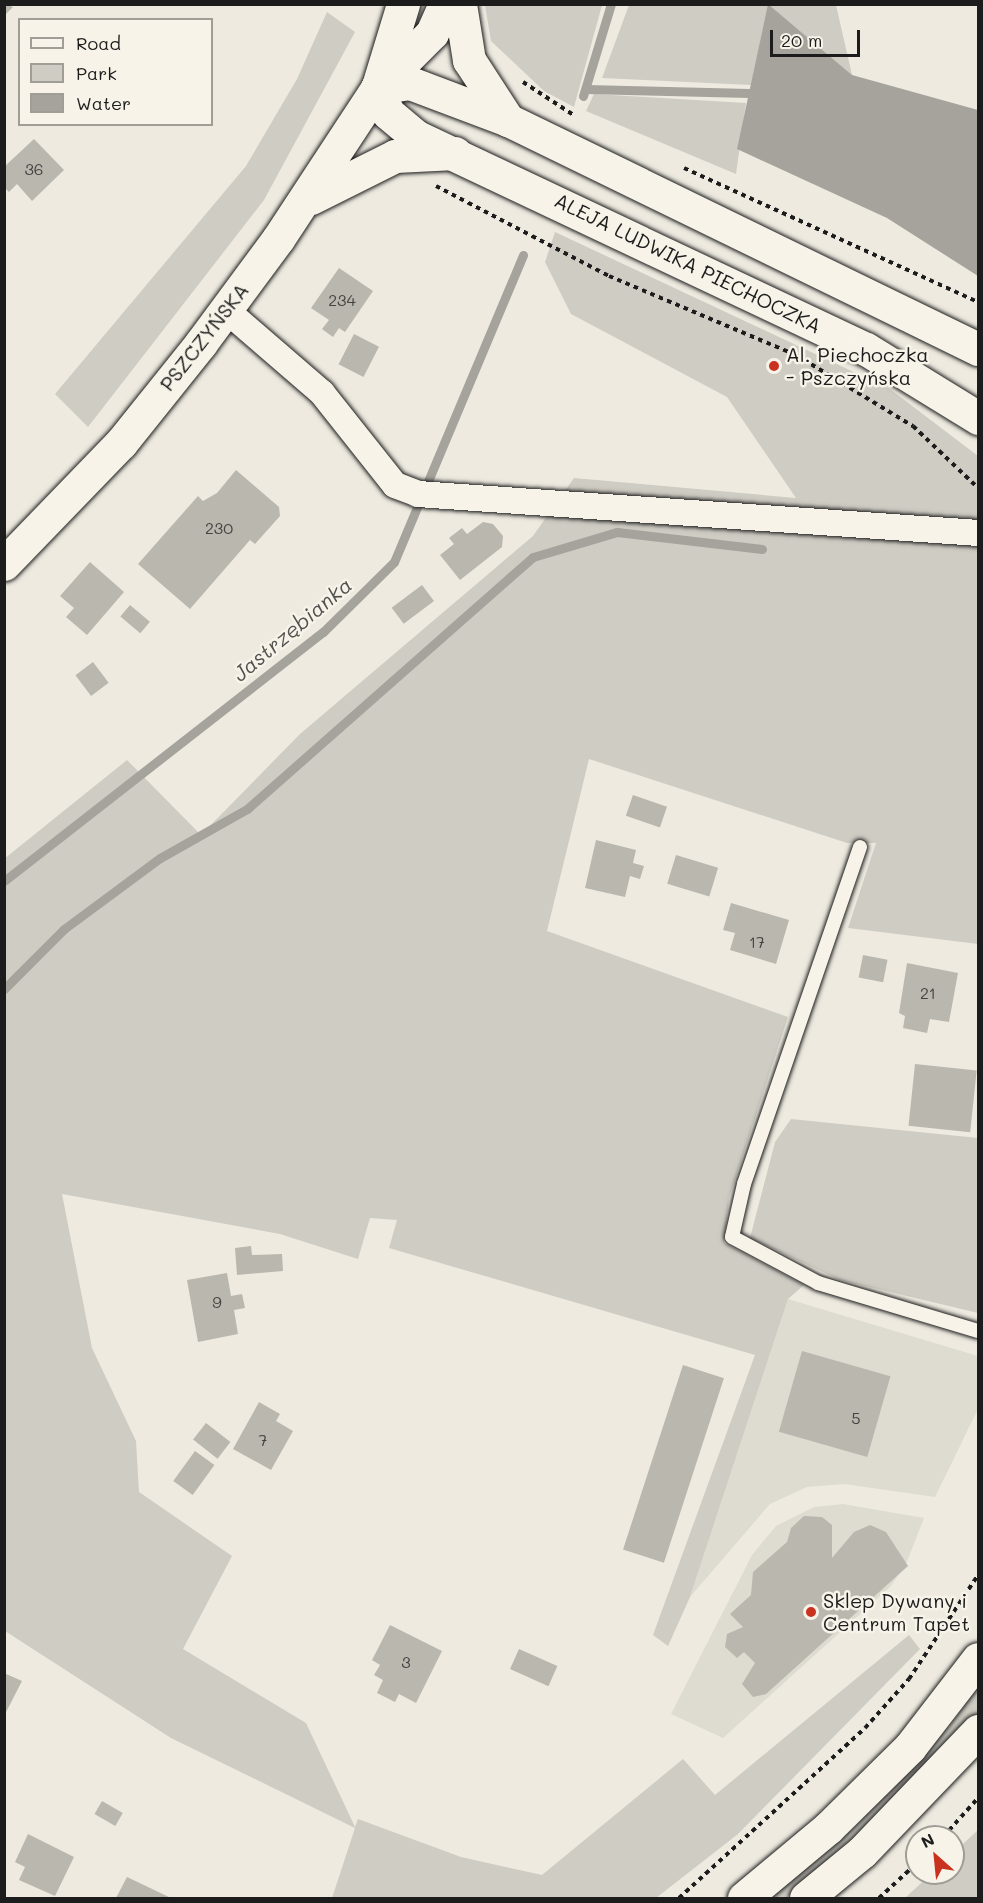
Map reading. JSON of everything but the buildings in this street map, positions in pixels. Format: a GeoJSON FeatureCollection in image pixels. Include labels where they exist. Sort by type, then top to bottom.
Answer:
{"type":"FeatureCollection","features":[{"type":"Feature","properties":{"kind":"main road","name":"PSZCZYŃSKA"},"geometry":{"type":"LineString","coordinates":[[377,88],[403,4]]}},
{"type":"Feature","properties":{"kind":"main road","name":"PSZCZYŃSKA"},"geometry":{"type":"LineString","coordinates":[[4,564],[121,443],[226,310],[301,203],[377,88],[432,33],[445,4]]}},
{"type":"Feature","properties":{"kind":"main road"},"geometry":{"type":"LineString","coordinates":[[460,4],[469,60],[508,120]]}},
{"type":"Feature","properties":{"kind":"main road"},"geometry":{"type":"LineString","coordinates":[[377,88],[410,83],[508,120],[978,349]]}},
{"type":"Feature","properties":{"kind":"main road","name":"ALEJA LUDWIKA PIECHOCZKA"},"geometry":{"type":"LineString","coordinates":[[377,88],[388,113],[415,136],[866,349],[978,418]]}},
{"type":"Feature","properties":{"kind":"main road","name":"ALEJA LUDWIKA PIECHOCZKA"},"geometry":{"type":"LineString","coordinates":[[301,203],[395,156],[455,153]]}},
{"type":"Feature","properties":{"kind":"main road"},"geometry":{"type":"LineString","coordinates":[[744,1899],[828,1828],[910,1747],[978,1659]]}},
{"type":"Feature","properties":{"kind":"main road"},"geometry":{"type":"LineString","coordinates":[[806,1899],[862,1852],[978,1731]]}},
{"type":"Feature","properties":{"kind":"street"},"geometry":{"type":"LineString","coordinates":[[226,310],[322,393],[410,491],[978,532]]}},
{"type":"Feature","properties":{"kind":"lane"},"geometry":{"type":"LineString","coordinates":[[860,847],[744,1184],[732,1237],[818,1283],[978,1331]]}},
{"type":"Feature","properties":{"kind":"path"},"geometry":{"type":"LineString","coordinates":[[679,1899],[865,1728],[909,1679],[978,1575]]}},
{"type":"Feature","properties":{"kind":"path"},"geometry":{"type":"LineString","coordinates":[[954,1825],[978,1798]]}},
{"type":"Feature","properties":{"kind":"path"},"geometry":{"type":"LineString","coordinates":[[879,1899],[905,1874]]}},
{"type":"Feature","properties":{"kind":"shaded area"},"geometry":{"type":"Polygon","coordinates":[[[788,1299],[978,1356],[978,1409],[935,1497],[844,1484],[807,1487],[770,1504],[690,1597],[788,1299]]]}},
{"type":"Feature","properties":{"kind":"shaded area"},"geometry":{"type":"Polygon","coordinates":[[[843,1504],[924,1518],[906,1564],[890,1587],[723,1738],[671,1714],[752,1555],[776,1526],[814,1507],[843,1504]]]}},
{"type":"Feature","properties":{"kind":"green space"},"geometry":{"type":"Polygon","coordinates":[[[485,5],[602,5],[574,107],[544,91],[491,41],[485,5]]]}},
{"type":"Feature","properties":{"kind":"green space"},"geometry":{"type":"Polygon","coordinates":[[[629,5],[768,5],[751,85],[602,78],[629,5]]]}},
{"type":"Feature","properties":{"kind":"green space"},"geometry":{"type":"Polygon","coordinates":[[[769,5],[836,5],[852,75],[769,5]]]}},
{"type":"Feature","properties":{"kind":"green space"},"geometry":{"type":"Polygon","coordinates":[[[327,12],[355,32],[264,200],[88,427],[55,394],[246,166],[297,79],[327,12]]]}},
{"type":"Feature","properties":{"kind":"green space"},"geometry":{"type":"Polygon","coordinates":[[[594,94],[746,103],[736,174],[586,111],[594,94]]]}},
{"type":"Feature","properties":{"kind":"green space"},"geometry":{"type":"Polygon","coordinates":[[[555,232],[890,389],[978,456],[978,944],[848,928],[876,843],[847,843],[589,759],[547,931],[788,1017],[729,1198],[724,1243],[804,1285],[788,1299],[690,1597],[668,1646],[653,1635],[755,1355],[389,1248],[397,1220],[370,1218],[358,1259],[280,1234],[62,1194],[92,1348],[136,1441],[139,1492],[232,1556],[183,1649],[306,1723],[355,1827],[358,1819],[461,1857],[542,1875],[683,1759],[715,1795],[909,1635],[920,1649],[738,1834],[656,1898],[332,1898],[355,1828],[171,1738],[5,1631],[4,859],[127,760],[201,835],[300,734],[533,536],[574,478],[796,498],[727,397],[571,314],[545,262],[555,232]]]}},
{"type":"Feature","properties":{"kind":"green space"},"geometry":{"type":"Polygon","coordinates":[[[791,1119],[978,1138],[978,1313],[840,1280],[750,1238],[775,1142],[791,1119]]]}},
{"type":"Feature","properties":{"kind":"green space"},"geometry":{"type":"Polygon","coordinates":[[[978,1686],[978,1712],[867,1835],[786,1898],[763,1898],[854,1828],[949,1727],[978,1686]]]}},
{"type":"Feature","properties":{"kind":"green space"},"geometry":{"type":"Polygon","coordinates":[[[978,1830],[978,1898],[905,1898],[919,1885],[965,1885],[965,1842],[978,1830]]]}},
{"type":"Feature","properties":{"kind":"water"},"geometry":{"type":"Polygon","coordinates":[[[768,4],[852,75],[978,110],[978,276],[887,218],[737,149],[768,4]]]}},
{"type":"Feature","properties":{"kind":"waterway","name":"Jastrzębianka"},"geometry":{"type":"LineString","coordinates":[[583,96],[611,4]]}},
{"type":"Feature","properties":{"kind":"waterway"},"geometry":{"type":"LineString","coordinates":[[586,89],[749,93]]}},
{"type":"Feature","properties":{"kind":"waterway","name":"Jastrzębianka"},"geometry":{"type":"LineString","coordinates":[[4,881],[323,632],[394,562],[523,255]]}},
{"type":"Feature","properties":{"kind":"waterway"},"geometry":{"type":"LineString","coordinates":[[4,989],[64,929],[160,858],[247,809],[533,557],[617,532],[762,549]]}},
{"type":"Feature","properties":{"kind":"place","name":"Al. Piechoczka - Pszczyńska"},"geometry":{"type":"Point","coordinates":[774,366]}},
{"type":"Feature","properties":{"kind":"place","name":"Sklep Dywany i Centrum Tapet"},"geometry":{"type":"Point","coordinates":[811,1612]}}]}
